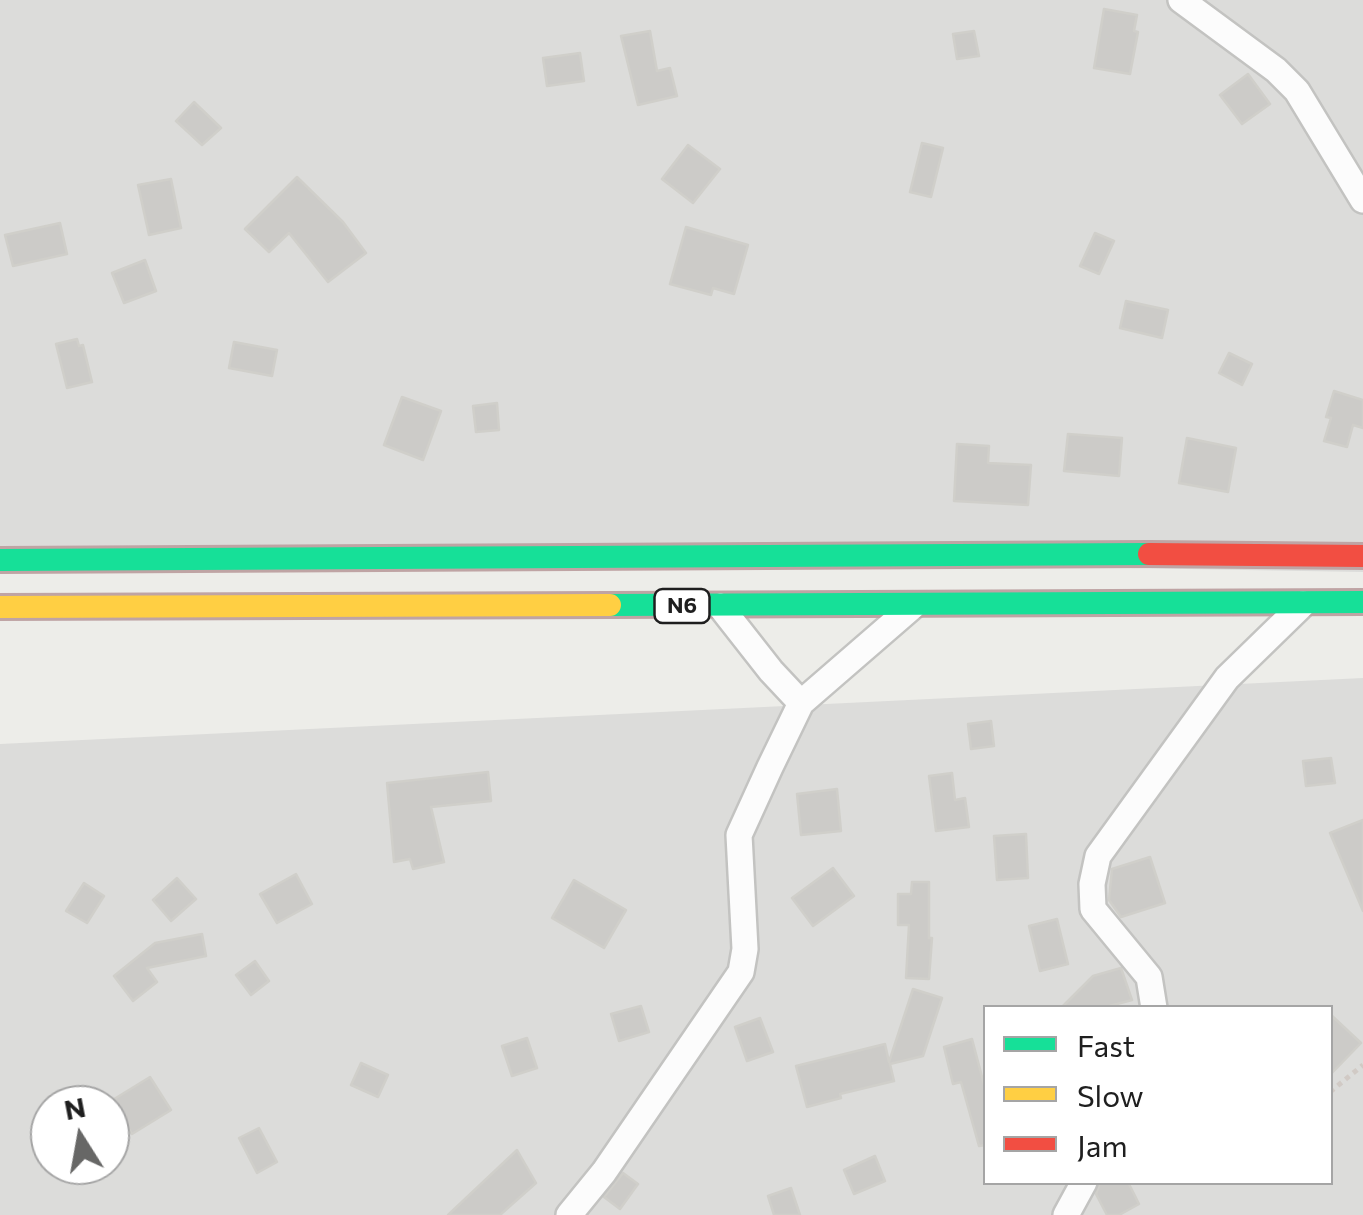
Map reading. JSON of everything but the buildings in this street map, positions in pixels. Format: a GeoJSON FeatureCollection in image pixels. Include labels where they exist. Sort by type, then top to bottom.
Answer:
{"type":"FeatureCollection","features":[{"type":"Feature","properties":{"kind":"highway","name":"N6"},"geometry":{"type":"LineString","coordinates":[[0,560],[1363,556]]}},
{"type":"Feature","properties":{"kind":"highway","name":"N6"},"geometry":{"type":"LineString","coordinates":[[0,607],[1363,602]]}},
{"type":"Feature","properties":{"kind":"street"},"geometry":{"type":"LineString","coordinates":[[1180,0],[1276,70],[1297,91],[1363,200]]}},
{"type":"Feature","properties":{"kind":"street"},"geometry":{"type":"LineString","coordinates":[[569,1215],[604,1172],[741,972],[745,949],[739,835],[801,702],[918,602]]}},
{"type":"Feature","properties":{"kind":"street"},"geometry":{"type":"LineString","coordinates":[[1154,1005],[1149,977],[1093,909],[1092,884],[1098,856],[1227,678],[1303,604]]}},
{"type":"Feature","properties":{"kind":"street"},"geometry":{"type":"LineString","coordinates":[[720,606],[770,671],[801,702]]}},
{"type":"Feature","properties":{"kind":"street"},"geometry":{"type":"LineString","coordinates":[[1066,1215],[1082,1185]]}},
{"type":"Feature","properties":{"kind":"path"},"geometry":{"type":"LineString","coordinates":[[1333,1090],[1363,1065]]}},
{"type":"Feature","properties":{"kind":"shaded area"},"geometry":{"type":"Polygon","coordinates":[[[0,0],[1363,0],[1363,572],[0,549],[0,0]]]}},
{"type":"Feature","properties":{"kind":"shaded area"},"geometry":{"type":"Polygon","coordinates":[[[1363,678],[1363,1215],[0,1215],[0,744],[1363,678]]]}},
{"type":"Feature","properties":{"kind":"traffic: fast"},"geometry":{"type":"LineString","coordinates":[[0,560],[1149,554]]}},
{"type":"Feature","properties":{"kind":"traffic: fast"},"geometry":{"type":"LineString","coordinates":[[610,605],[1363,602]]}},
{"type":"Feature","properties":{"kind":"traffic: slow"},"geometry":{"type":"LineString","coordinates":[[0,607],[610,605]]}},
{"type":"Feature","properties":{"kind":"traffic: jam"},"geometry":{"type":"LineString","coordinates":[[1149,554],[1363,556]]}}]}
